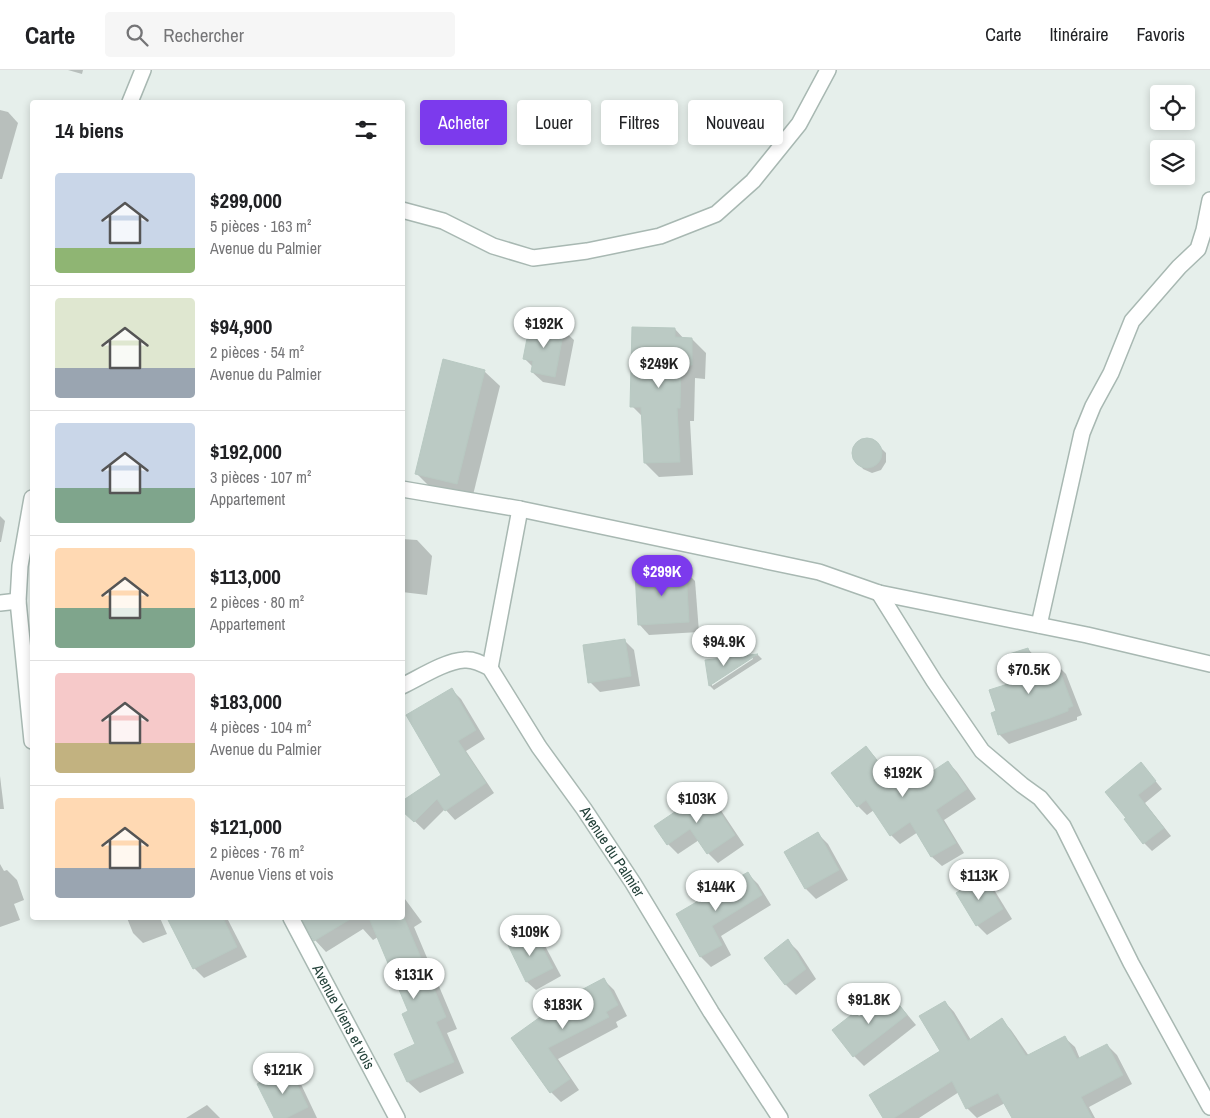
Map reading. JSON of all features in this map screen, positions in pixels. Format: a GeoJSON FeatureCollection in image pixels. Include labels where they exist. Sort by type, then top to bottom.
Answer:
{"type":"FeatureCollection","features":[{"type":"Feature","properties":{"kind":"street"},"geometry":{"type":"LineString","coordinates":[[131,100],[143,70]]}},
{"type":"Feature","properties":{"kind":"street"},"geometry":{"type":"LineString","coordinates":[[405,211],[443,221],[493,246],[534,258],[587,251],[660,236],[716,214],[753,181],[799,124],[828,70]]}},
{"type":"Feature","properties":{"kind":"street"},"geometry":{"type":"LineString","coordinates":[[1039,625],[1082,433],[1093,406],[1111,373],[1132,321],[1179,267],[1198,249],[1210,200]]}},
{"type":"Feature","properties":{"kind":"street"},"geometry":{"type":"LineString","coordinates":[[405,489],[520,509],[819,572],[879,593],[1039,625],[1210,664]]}},
{"type":"Feature","properties":{"kind":"street"},"geometry":{"type":"LineString","coordinates":[[30,509],[20,566],[18,601],[30,721]]}},
{"type":"Feature","properties":{"kind":"street"},"geometry":{"type":"LineString","coordinates":[[405,685],[450,663],[464,660],[478,662],[490,668],[520,509]]}},
{"type":"Feature","properties":{"kind":"street"},"geometry":{"type":"LineString","coordinates":[[879,593],[934,681],[982,751],[1040,798],[1063,826],[1131,963],[1210,1107]]}},
{"type":"Feature","properties":{"kind":"street"},"geometry":{"type":"LineString","coordinates":[[0,603],[18,601]]}},
{"type":"Feature","properties":{"kind":"street","name":"Avenue du Palmier"},"geometry":{"type":"LineString","coordinates":[[490,668],[539,746],[633,883],[711,1012],[780,1118]]}},
{"type":"Feature","properties":{"kind":"street","name":"Avenue Viens et vois"},"geometry":{"type":"LineString","coordinates":[[292,920],[396,1118]]}},
{"type":"Feature","properties":{"kind":"building"},"geometry":{"type":"Polygon","coordinates":[[[530,323],[564,329],[555,377],[531,372],[533,361],[523,359],[530,323]]]}},
{"type":"Feature","properties":{"kind":"building"},"geometry":{"type":"Polygon","coordinates":[[[632,327],[675,328],[675,337],[692,338],[692,365],[681,365],[680,408],[677,408],[680,462],[644,463],[641,407],[630,407],[632,327]]]}},
{"type":"Feature","properties":{"kind":"building"},"geometry":{"type":"Polygon","coordinates":[[[443,359],[485,370],[457,484],[415,474],[443,359]]]}},
{"type":"Feature","properties":{"kind":"building"},"geometry":{"type":"Polygon","coordinates":[[[867,438],[878,442],[882,453],[878,464],[867,468],[856,464],[852,453],[856,442],[867,438]]]}},
{"type":"Feature","properties":{"kind":"building"},"geometry":{"type":"Polygon","coordinates":[[[686,570],[689,622],[638,625],[635,573],[686,570]]]}},
{"type":"Feature","properties":{"kind":"building"},"geometry":{"type":"Polygon","coordinates":[[[625,639],[631,676],[588,683],[583,645],[625,639]]]}},
{"type":"Feature","properties":{"kind":"building"},"geometry":{"type":"Polygon","coordinates":[[[1028,648],[1036,672],[1057,664],[1073,706],[1068,708],[1068,711],[1050,718],[998,735],[991,713],[996,711],[989,690],[1014,682],[1006,655],[1028,648]]]}},
{"type":"Feature","properties":{"kind":"building"},"geometry":{"type":"Polygon","coordinates":[[[758,654],[709,686],[705,660],[758,654]]]}},
{"type":"Feature","properties":{"kind":"building"},"geometry":{"type":"Polygon","coordinates":[[[452,688],[476,730],[458,741],[486,783],[445,811],[437,799],[414,822],[405,814],[405,799],[441,775],[406,715],[452,688]]]}},
{"type":"Feature","properties":{"kind":"building"},"geometry":{"type":"Polygon","coordinates":[[[866,746],[901,792],[948,761],[967,789],[936,810],[956,843],[931,857],[910,822],[890,836],[866,800],[857,807],[831,773],[866,746]]]}},
{"type":"Feature","properties":{"kind":"building"},"geometry":{"type":"Polygon","coordinates":[[[1141,762],[1156,781],[1138,795],[1164,828],[1143,844],[1124,819],[1126,818],[1105,792],[1141,762]]]}},
{"type":"Feature","properties":{"kind":"building"},"geometry":{"type":"Polygon","coordinates":[[[706,791],[735,835],[707,854],[690,829],[667,845],[654,826],[706,791]]]}},
{"type":"Feature","properties":{"kind":"building"},"geometry":{"type":"Polygon","coordinates":[[[818,832],[839,870],[805,889],[784,852],[818,832]]]}},
{"type":"Feature","properties":{"kind":"building"},"geometry":{"type":"Polygon","coordinates":[[[748,872],[762,895],[712,926],[722,945],[700,957],[676,914],[748,872]]]}},
{"type":"Feature","properties":{"kind":"building"},"geometry":{"type":"Polygon","coordinates":[[[983,876],[1003,909],[976,926],[956,893],[983,876]]]}},
{"type":"Feature","properties":{"kind":"building"},"geometry":{"type":"Polygon","coordinates":[[[168,920],[224,920],[237,947],[193,969],[168,920]]]}},
{"type":"Feature","properties":{"kind":"building"},"geometry":{"type":"Polygon","coordinates":[[[302,920],[349,920],[314,941],[302,920]]]}},
{"type":"Feature","properties":{"kind":"building"},"geometry":{"type":"Polygon","coordinates":[[[370,920],[405,920],[446,1017],[436,1022],[454,1062],[407,1082],[394,1054],[415,1044],[402,1014],[408,1011],[370,920]]]}},
{"type":"Feature","properties":{"kind":"building"},"geometry":{"type":"Polygon","coordinates":[[[534,932],[553,968],[526,982],[508,945],[534,932]]]}},
{"type":"Feature","properties":{"kind":"building"},"geometry":{"type":"Polygon","coordinates":[[[788,939],[806,969],[785,985],[764,958],[788,939]]]}},
{"type":"Feature","properties":{"kind":"building"},"geometry":{"type":"Polygon","coordinates":[[[604,978],[618,1005],[606,1012],[609,1017],[548,1048],[570,1079],[550,1093],[511,1038],[568,997],[604,978]]]}},
{"type":"Feature","properties":{"kind":"building"},"geometry":{"type":"Polygon","coordinates":[[[890,993],[907,1015],[853,1057],[832,1030],[855,1012],[859,1017],[890,993]]]}},
{"type":"Feature","properties":{"kind":"building"},"geometry":{"type":"Polygon","coordinates":[[[945,1001],[968,1041],[1002,1018],[1026,1056],[1065,1036],[1077,1059],[1107,1044],[1123,1075],[1081,1097],[1092,1118],[1012,1118],[998,1093],[966,1109],[952,1081],[894,1118],[883,1118],[869,1095],[940,1051],[919,1016],[945,1001]]]}},
{"type":"Feature","properties":{"kind":"building"},"geometry":{"type":"Polygon","coordinates":[[[289,1068],[308,1107],[286,1118],[274,1118],[257,1084],[289,1068]]]}}]}
